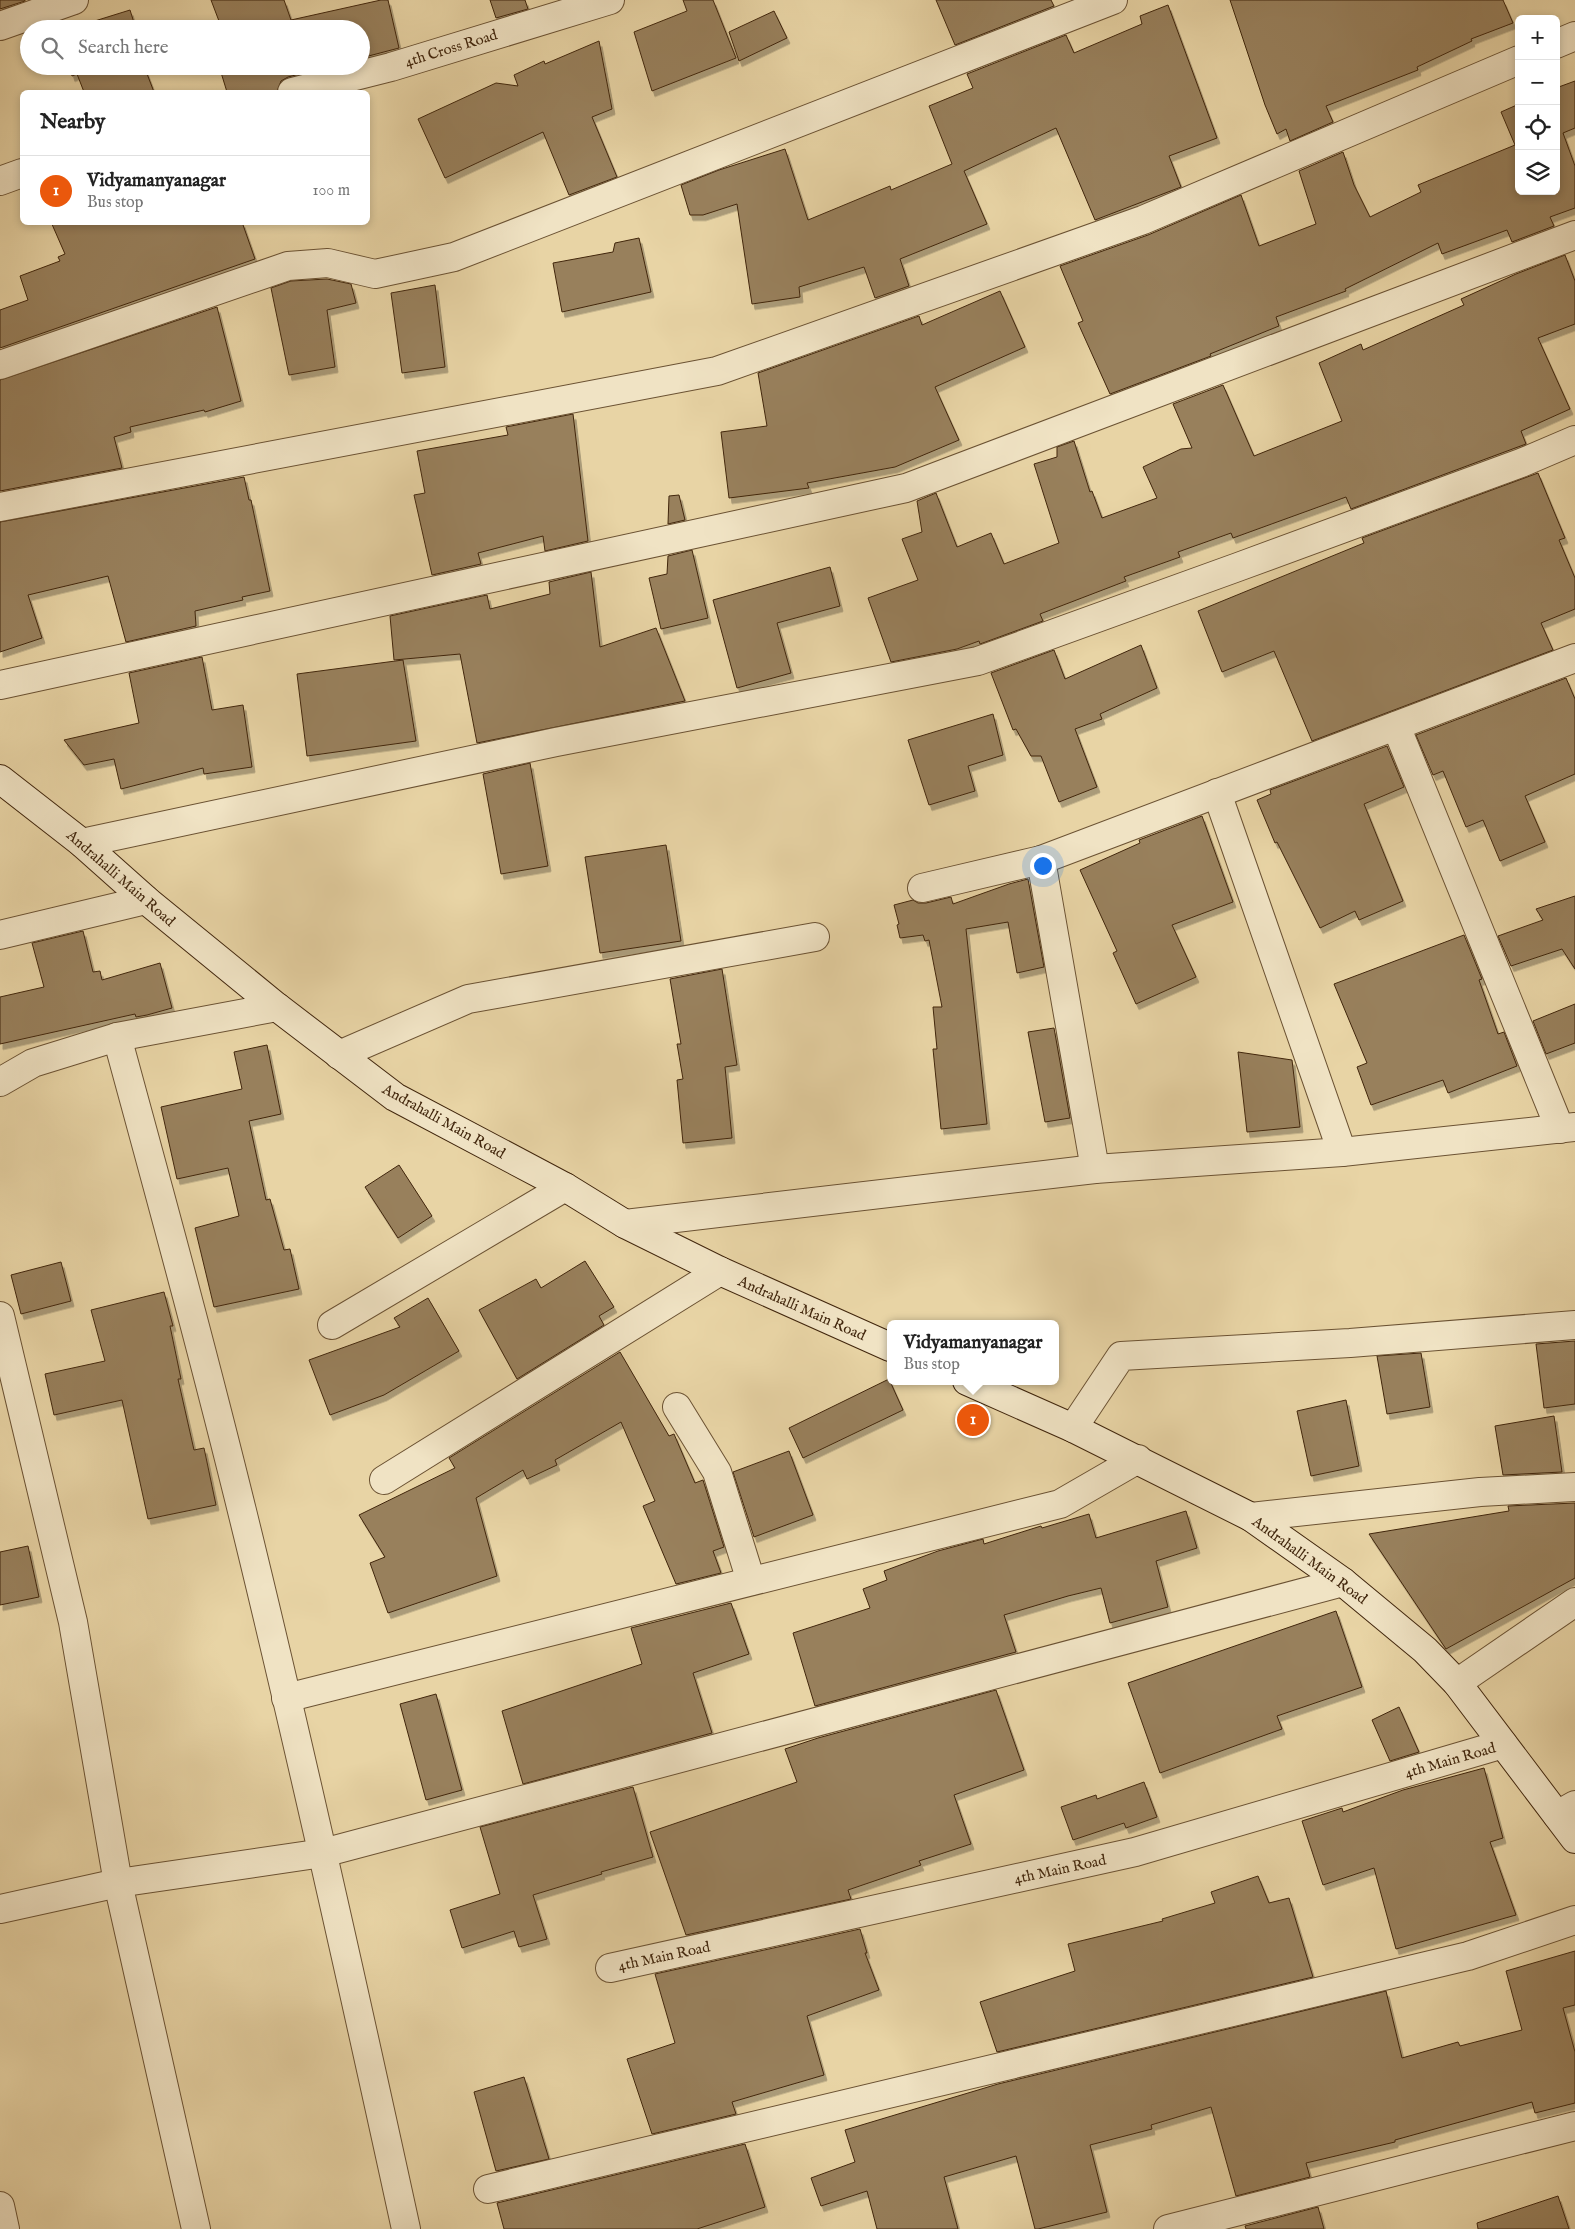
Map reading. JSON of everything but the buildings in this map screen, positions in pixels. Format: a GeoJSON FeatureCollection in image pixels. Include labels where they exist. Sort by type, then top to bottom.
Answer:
{"type":"FeatureCollection","features":[{"type":"Feature","properties":{"kind":"street"},"geometry":{"type":"LineString","coordinates":[[0,26],[74,0]]}},
{"type":"Feature","properties":{"kind":"street","name":"4th Cross Road"},"geometry":{"type":"LineString","coordinates":[[370,72],[610,0]]}},
{"type":"Feature","properties":{"kind":"street"},"geometry":{"type":"LineString","coordinates":[[0,365],[288,266],[328,263],[375,274],[454,257],[1112,0]]}},
{"type":"Feature","properties":{"kind":"street"},"geometry":{"type":"LineString","coordinates":[[1560,42],[1575,36]]}},
{"type":"Feature","properties":{"kind":"street"},"geometry":{"type":"LineString","coordinates":[[0,507],[717,371],[1143,220],[1515,62]]}},
{"type":"Feature","properties":{"kind":"street","name":"4th Cross Road"},"geometry":{"type":"LineString","coordinates":[[300,90],[357,75]]}},
{"type":"Feature","properties":{"kind":"street"},"geometry":{"type":"LineString","coordinates":[[0,181],[20,174]]}},
{"type":"Feature","properties":{"kind":"street"},"geometry":{"type":"LineString","coordinates":[[0,685],[906,488],[1575,235]]}},
{"type":"Feature","properties":{"kind":"street"},"geometry":{"type":"LineString","coordinates":[[82,843],[556,742],[978,661],[1521,463],[1575,440]]}},
{"type":"Feature","properties":{"kind":"street"},"geometry":{"type":"LineString","coordinates":[[922,888],[1041,860],[1575,658]]}},
{"type":"Feature","properties":{"kind":"street"},"geometry":{"type":"LineString","coordinates":[[625,1224],[1095,1169],[1342,1152],[1567,1128],[1396,726]]}},
{"type":"Feature","properties":{"kind":"street","name":"Andrahalli Main Road"},"geometry":{"type":"LineString","coordinates":[[0,779],[82,843],[146,900],[277,1007],[394,1097],[565,1187],[625,1224],[720,1271],[887,1346]]}},
{"type":"Feature","properties":{"kind":"street"},"geometry":{"type":"LineString","coordinates":[[1217,793],[1342,1152]]}},
{"type":"Feature","properties":{"kind":"street"},"geometry":{"type":"LineString","coordinates":[[1041,860],[1095,1169]]}},
{"type":"Feature","properties":{"kind":"street"},"geometry":{"type":"LineString","coordinates":[[0,935],[146,900]]}},
{"type":"Feature","properties":{"kind":"street"},"geometry":{"type":"LineString","coordinates":[[339,1054],[468,999],[815,937]]}},
{"type":"Feature","properties":{"kind":"street"},"geometry":{"type":"LineString","coordinates":[[0,1082],[33,1063],[117,1036],[277,1007]]}},
{"type":"Feature","properties":{"kind":"street"},"geometry":{"type":"LineString","coordinates":[[117,1036],[245,1526],[323,1853],[406,2229]]}},
{"type":"Feature","properties":{"kind":"street"},"geometry":{"type":"LineString","coordinates":[[332,1325],[565,1187]]}},
{"type":"Feature","properties":{"kind":"street"},"geometry":{"type":"LineString","coordinates":[[384,1480],[720,1271]]}},
{"type":"Feature","properties":{"kind":"street"},"geometry":{"type":"LineString","coordinates":[[0,1316],[73,1622],[118,1883],[196,2229]]}},
{"type":"Feature","properties":{"kind":"street"},"geometry":{"type":"LineString","coordinates":[[1073,1428],[1121,1356],[1350,1344],[1575,1325]]}},
{"type":"Feature","properties":{"kind":"street","name":"Andrahalli Main Road"},"geometry":{"type":"LineString","coordinates":[[976,1385],[1138,1459],[1251,1517],[1343,1582],[1425,1650],[1457,1683],[1503,1744],[1566,1810],[1575,1839]]}},
{"type":"Feature","properties":{"kind":"street"},"geometry":{"type":"LineString","coordinates":[[677,1407],[717,1472],[752,1581]]}},
{"type":"Feature","properties":{"kind":"street"},"geometry":{"type":"LineString","coordinates":[[286,1698],[1060,1504],[1138,1459]]}},
{"type":"Feature","properties":{"kind":"street"},"geometry":{"type":"LineString","coordinates":[[1251,1517],[1480,1492],[1575,1486]]}},
{"type":"Feature","properties":{"kind":"street"},"geometry":{"type":"LineString","coordinates":[[0,1909],[118,1883],[323,1853],[1343,1582]]}},
{"type":"Feature","properties":{"kind":"street"},"geometry":{"type":"LineString","coordinates":[[1457,1683],[1575,1602]]}},
{"type":"Feature","properties":{"kind":"street","name":"4th Main Road"},"geometry":{"type":"LineString","coordinates":[[610,1968],[1136,1852],[1503,1744]]}},
{"type":"Feature","properties":{"kind":"street"},"geometry":{"type":"LineString","coordinates":[[488,2189],[1468,1956],[1575,1920]]}},
{"type":"Feature","properties":{"kind":"street"},"geometry":{"type":"LineString","coordinates":[[1168,2229],[1575,2126]]}},
{"type":"Feature","properties":{"kind":"street"},"geometry":{"type":"LineString","coordinates":[[0,2206],[5,2229]]}},
{"type":"Feature","properties":{"kind":"place","name":"Vidyamanyanagar"},"geometry":{"type":"Point","coordinates":[973,1420]}}]}
